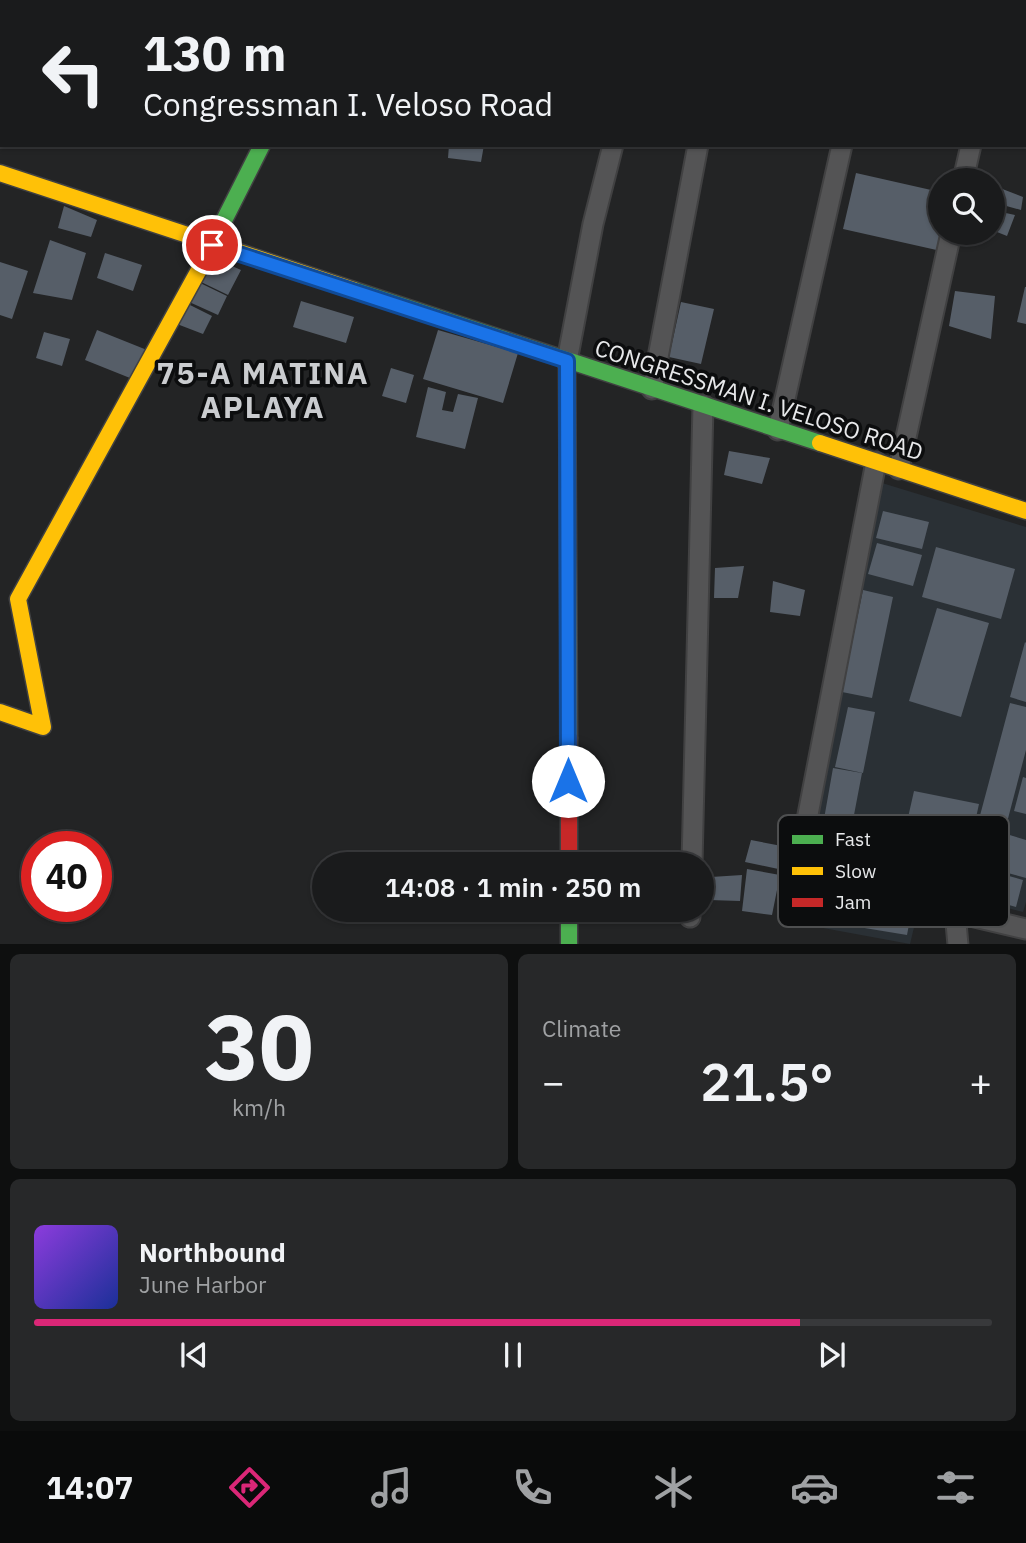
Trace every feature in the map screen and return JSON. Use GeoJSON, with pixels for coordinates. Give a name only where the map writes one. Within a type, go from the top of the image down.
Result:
{"type":"FeatureCollection","features":[{"type":"Feature","properties":{"kind":"street"},"geometry":{"type":"LineString","coordinates":[[0,712],[43,727],[18,599],[212,245],[261,147]]}},
{"type":"Feature","properties":{"kind":"street"},"geometry":{"type":"LineString","coordinates":[[569,852],[567,361],[593,224],[612,147]]}},
{"type":"Feature","properties":{"kind":"street"},"geometry":{"type":"LineString","coordinates":[[652,389],[698,147]]}},
{"type":"Feature","properties":{"kind":"street"},"geometry":{"type":"LineString","coordinates":[[778,430],[842,147]]}},
{"type":"Feature","properties":{"kind":"street"},"geometry":{"type":"LineString","coordinates":[[966,168],[971,147]]}},
{"type":"Feature","properties":{"kind":"street","name":"CONGRESSMAN I. VELOSO ROAD"},"geometry":{"type":"LineString","coordinates":[[0,173],[1026,511]]}},
{"type":"Feature","properties":{"kind":"street"},"geometry":{"type":"LineString","coordinates":[[899,470],[948,245]]}},
{"type":"Feature","properties":{"kind":"street"},"geometry":{"type":"LineString","coordinates":[[692,852],[703,405]]}},
{"type":"Feature","properties":{"kind":"street"},"geometry":{"type":"LineString","coordinates":[[808,815],[876,462]]}},
{"type":"Feature","properties":{"kind":"street"},"geometry":{"type":"LineString","coordinates":[[569,922],[569,944]]}},
{"type":"Feature","properties":{"kind":"street"},"geometry":{"type":"LineString","coordinates":[[1009,925],[1026,929]]}},
{"type":"Feature","properties":{"kind":"shaded area"},"geometry":{"type":"Polygon","coordinates":[[[882,483],[1026,527],[1026,902],[1023,912],[1009,908],[1009,815],[817,815],[882,483]]]}},
{"type":"Feature","properties":{"kind":"shaded area"},"geometry":{"type":"Polygon","coordinates":[[[818,927],[914,927],[910,944],[818,927]]]}},
{"type":"Feature","properties":{"kind":"building"},"geometry":{"type":"Polygon","coordinates":[[[449,147],[484,147],[481,162],[448,158],[449,147]]]}},
{"type":"Feature","properties":{"kind":"building"},"geometry":{"type":"Polygon","coordinates":[[[856,173],[928,189],[928,245],[942,245],[941,251],[843,229],[856,173]]]}},
{"type":"Feature","properties":{"kind":"building"},"geometry":{"type":"Polygon","coordinates":[[[1005,190],[1023,197],[1021,210],[1005,206],[1005,190]]]}},
{"type":"Feature","properties":{"kind":"building"},"geometry":{"type":"Polygon","coordinates":[[[64,206],[97,220],[91,237],[58,228],[64,206]]]}},
{"type":"Feature","properties":{"kind":"building"},"geometry":{"type":"Polygon","coordinates":[[[1005,213],[1015,215],[1007,236],[1005,235],[1005,213]]]}},
{"type":"Feature","properties":{"kind":"building"},"geometry":{"type":"Polygon","coordinates":[[[50,240],[86,253],[72,300],[33,293],[50,240]]]}},
{"type":"Feature","properties":{"kind":"building"},"geometry":{"type":"Polygon","coordinates":[[[105,253],[142,265],[133,291],[97,278],[105,253]]]}},
{"type":"Feature","properties":{"kind":"building"},"geometry":{"type":"Polygon","coordinates":[[[212,257],[241,270],[228,295],[199,281],[212,257]]]}},
{"type":"Feature","properties":{"kind":"building"},"geometry":{"type":"Polygon","coordinates":[[[0,262],[28,271],[12,319],[0,315],[0,262]]]}},
{"type":"Feature","properties":{"kind":"building"},"geometry":{"type":"Polygon","coordinates":[[[196,281],[227,296],[218,315],[187,301],[196,281]]]}},
{"type":"Feature","properties":{"kind":"building"},"geometry":{"type":"Polygon","coordinates":[[[1026,287],[1026,324],[1017,322],[1026,287]]]}},
{"type":"Feature","properties":{"kind":"building"},"geometry":{"type":"Polygon","coordinates":[[[955,291],[995,296],[991,339],[949,326],[955,291]]]}},
{"type":"Feature","properties":{"kind":"building"},"geometry":{"type":"Polygon","coordinates":[[[301,301],[354,317],[346,343],[293,327],[301,301]]]}},
{"type":"Feature","properties":{"kind":"building"},"geometry":{"type":"Polygon","coordinates":[[[681,302],[714,309],[701,364],[669,357],[681,302]]]}},
{"type":"Feature","properties":{"kind":"building"},"geometry":{"type":"Polygon","coordinates":[[[186,303],[212,316],[203,334],[177,324],[186,303]]]}},
{"type":"Feature","properties":{"kind":"building"},"geometry":{"type":"Polygon","coordinates":[[[97,330],[147,350],[135,380],[85,360],[97,330]]]}},
{"type":"Feature","properties":{"kind":"building"},"geometry":{"type":"Polygon","coordinates":[[[438,330],[518,353],[503,403],[423,379],[438,330]]]}},
{"type":"Feature","properties":{"kind":"building"},"geometry":{"type":"Polygon","coordinates":[[[44,332],[70,339],[62,366],[36,358],[44,332]]]}},
{"type":"Feature","properties":{"kind":"building"},"geometry":{"type":"Polygon","coordinates":[[[391,368],[414,375],[406,403],[382,396],[391,368]]]}},
{"type":"Feature","properties":{"kind":"building"},"geometry":{"type":"Polygon","coordinates":[[[428,387],[446,392],[442,410],[453,412],[458,394],[478,398],[465,449],[416,437],[428,387]]]}},
{"type":"Feature","properties":{"kind":"building"},"geometry":{"type":"Polygon","coordinates":[[[729,451],[770,458],[762,484],[724,475],[729,451]]]}},
{"type":"Feature","properties":{"kind":"building"},"geometry":{"type":"Polygon","coordinates":[[[883,511],[929,522],[922,549],[876,538],[883,511]]]}},
{"type":"Feature","properties":{"kind":"building"},"geometry":{"type":"Polygon","coordinates":[[[877,543],[922,555],[913,586],[868,574],[877,543]]]}},
{"type":"Feature","properties":{"kind":"building"},"geometry":{"type":"Polygon","coordinates":[[[936,547],[1015,569],[1001,619],[922,597],[936,547]]]}},
{"type":"Feature","properties":{"kind":"building"},"geometry":{"type":"Polygon","coordinates":[[[744,566],[738,598],[714,598],[715,568],[744,566]]]}},
{"type":"Feature","properties":{"kind":"building"},"geometry":{"type":"Polygon","coordinates":[[[773,581],[805,590],[800,616],[770,612],[773,581]]]}},
{"type":"Feature","properties":{"kind":"building"},"geometry":{"type":"Polygon","coordinates":[[[863,590],[893,597],[872,698],[842,692],[863,590]]]}},
{"type":"Feature","properties":{"kind":"building"},"geometry":{"type":"Polygon","coordinates":[[[937,608],[989,623],[961,717],[909,701],[937,608]]]}},
{"type":"Feature","properties":{"kind":"building"},"geometry":{"type":"Polygon","coordinates":[[[1026,643],[1026,702],[1010,697],[1026,643]]]}},
{"type":"Feature","properties":{"kind":"building"},"geometry":{"type":"Polygon","coordinates":[[[1010,703],[1026,707],[1026,750],[1009,815],[980,815],[1010,703]]]}},
{"type":"Feature","properties":{"kind":"building"},"geometry":{"type":"Polygon","coordinates":[[[848,707],[875,712],[863,773],[835,767],[848,707]]]}},
{"type":"Feature","properties":{"kind":"building"},"geometry":{"type":"Polygon","coordinates":[[[833,768],[862,773],[854,815],[825,815],[833,768]]]}},
{"type":"Feature","properties":{"kind":"building"},"geometry":{"type":"Polygon","coordinates":[[[1023,777],[1026,778],[1026,814],[1014,811],[1023,777]]]}},
{"type":"Feature","properties":{"kind":"building"},"geometry":{"type":"Polygon","coordinates":[[[914,791],[979,804],[977,815],[909,815],[914,791]]]}},
{"type":"Feature","properties":{"kind":"building"},"geometry":{"type":"Polygon","coordinates":[[[1009,835],[1026,840],[1026,878],[1009,873],[1009,835]]]}},
{"type":"Feature","properties":{"kind":"building"},"geometry":{"type":"Polygon","coordinates":[[[751,840],[778,845],[778,869],[745,862],[751,840]]]}},
{"type":"Feature","properties":{"kind":"building"},"geometry":{"type":"Polygon","coordinates":[[[747,869],[778,875],[772,915],[742,911],[747,869]]]}},
{"type":"Feature","properties":{"kind":"building"},"geometry":{"type":"Polygon","coordinates":[[[742,875],[740,901],[714,900],[714,877],[742,875]]]}},
{"type":"Feature","properties":{"kind":"building"},"geometry":{"type":"Polygon","coordinates":[[[1009,876],[1023,880],[1016,907],[1009,905],[1009,876]]]}},
{"type":"Feature","properties":{"kind":"building"},"geometry":{"type":"Polygon","coordinates":[[[858,927],[909,927],[907,935],[858,927]]]}},
{"type":"Feature","properties":{"kind":"traffic: fast"},"geometry":{"type":"LineString","coordinates":[[200,268],[261,147]]}},
{"type":"Feature","properties":{"kind":"traffic: fast"},"geometry":{"type":"LineString","coordinates":[[354,290],[820,443]]}},
{"type":"Feature","properties":{"kind":"traffic: fast"},"geometry":{"type":"LineString","coordinates":[[569,922],[569,944]]}},
{"type":"Feature","properties":{"kind":"traffic: slow"},"geometry":{"type":"LineString","coordinates":[[0,173],[354,290]]}},
{"type":"Feature","properties":{"kind":"traffic: slow"},"geometry":{"type":"LineString","coordinates":[[0,712],[43,727],[18,599],[200,268]]}},
{"type":"Feature","properties":{"kind":"traffic: slow"},"geometry":{"type":"LineString","coordinates":[[567,361],[569,738]]}},
{"type":"Feature","properties":{"kind":"traffic: slow"},"geometry":{"type":"LineString","coordinates":[[820,443],[1026,511]]}},
{"type":"Feature","properties":{"kind":"traffic: jam"},"geometry":{"type":"LineString","coordinates":[[569,738],[569,852]]}},
{"type":"Feature","properties":{"kind":"district","name":"75-A MATINA APLAYA"},"geometry":{"type":"Point","coordinates":[263,391]}},
{"type":"Feature","properties":{"kind":"route"},"geometry":{"type":"LineString","coordinates":[[212,245],[567,361],[568,781]]}}]}
